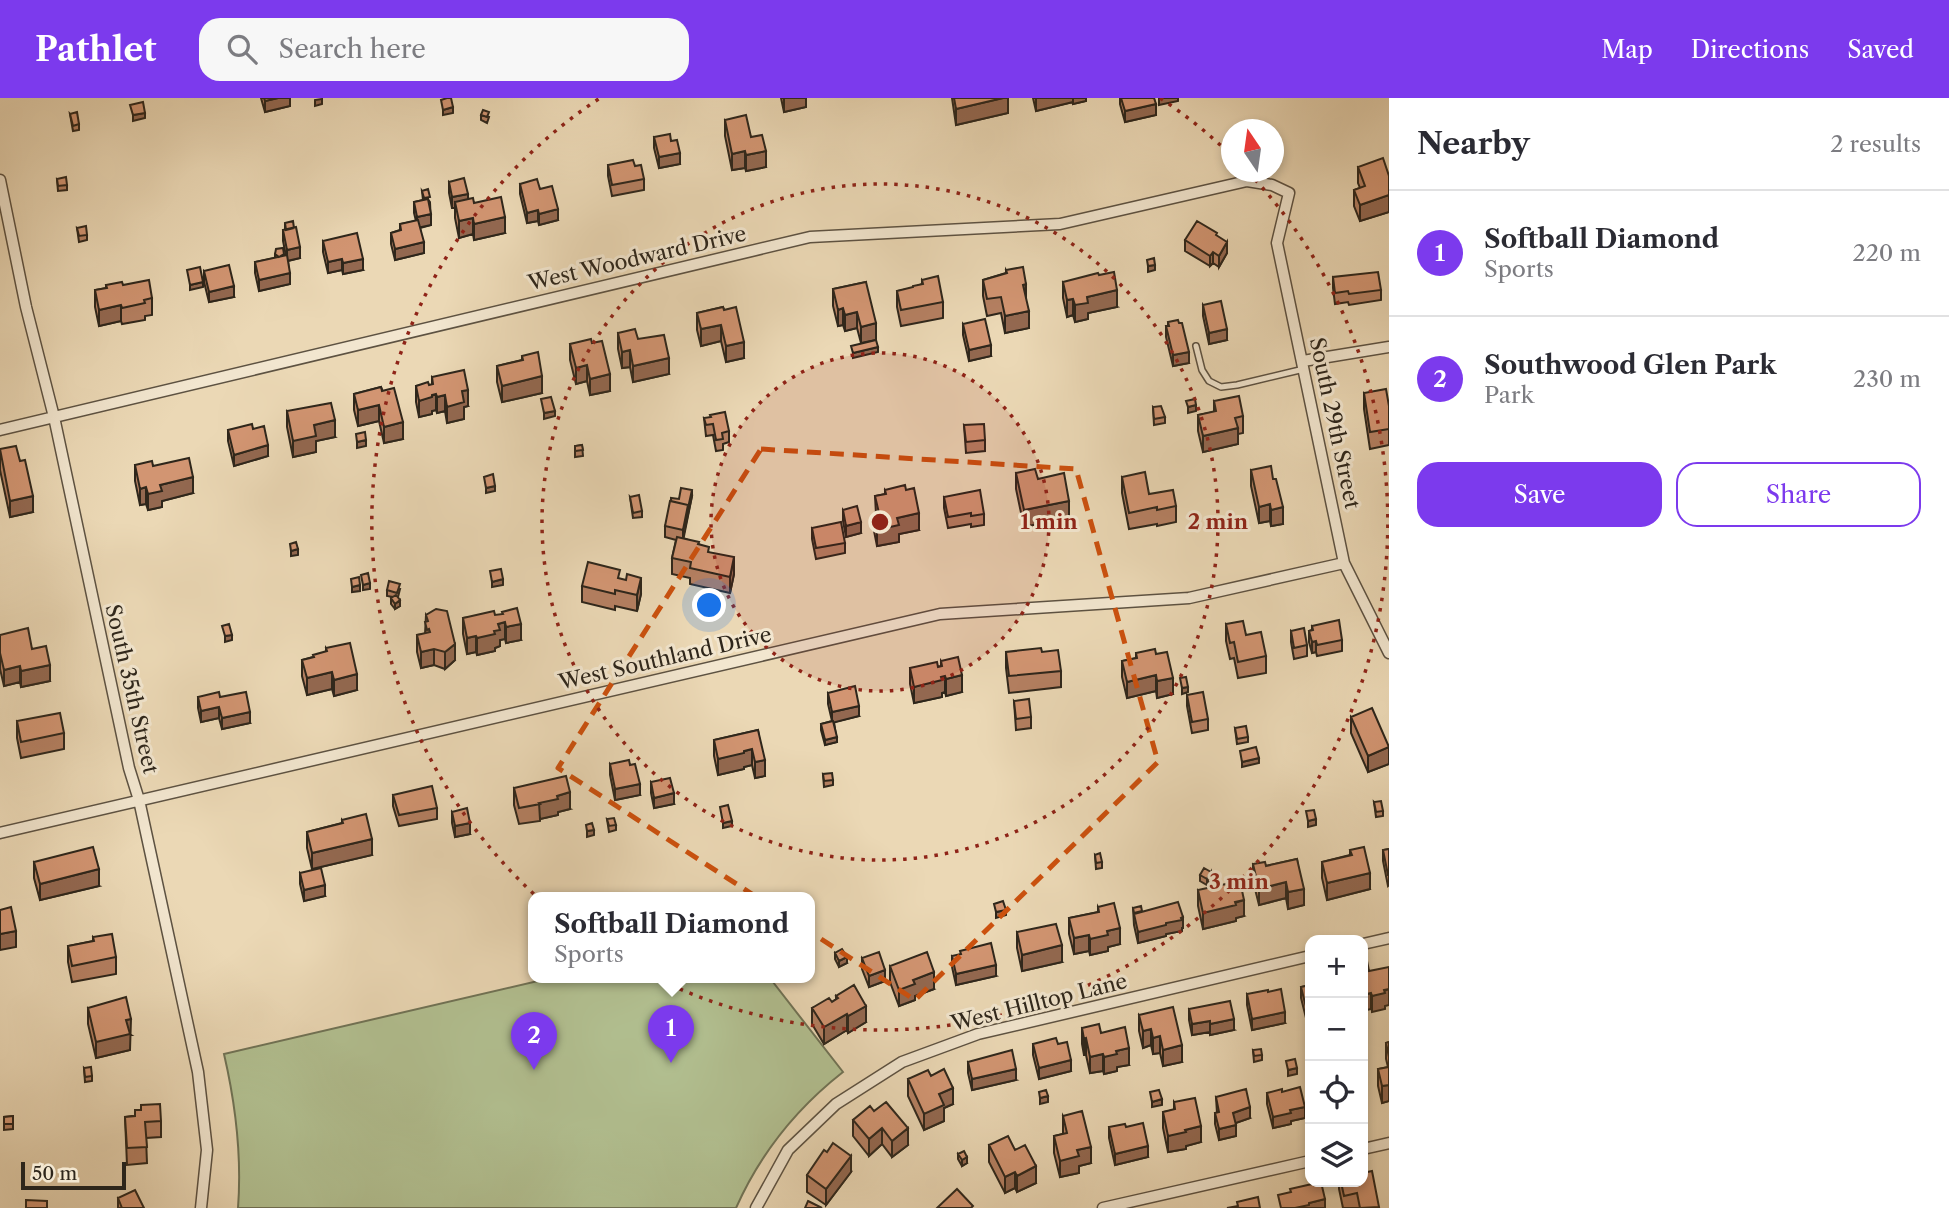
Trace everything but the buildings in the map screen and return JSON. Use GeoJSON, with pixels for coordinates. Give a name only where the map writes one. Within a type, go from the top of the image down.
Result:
{"type":"FeatureCollection","features":[{"type":"Feature","properties":{"kind":"street","name":"South 35th Street"},"geometry":{"type":"LineString","coordinates":[[0,180],[26,307],[54,417],[129,768],[139,800],[198,1072],[207,1150],[201,1208]]}},
{"type":"Feature","properties":{"kind":"street","name":"West Woodward Drive"},"geometry":{"type":"LineString","coordinates":[[0,430],[810,237],[1060,224],[1247,181],[1272,185],[1289,193]]}},
{"type":"Feature","properties":{"kind":"street","name":"South 29th Street"},"geometry":{"type":"LineString","coordinates":[[1289,193],[1278,243],[1345,563],[1389,653]]}},
{"type":"Feature","properties":{"kind":"street"},"geometry":{"type":"LineString","coordinates":[[1303,365],[1389,347]]}},
{"type":"Feature","properties":{"kind":"street","name":"West Southland Drive"},"geometry":{"type":"LineString","coordinates":[[0,833],[940,614],[1189,598],[1345,563]]}},
{"type":"Feature","properties":{"kind":"street"},"geometry":{"type":"LineString","coordinates":[[1368,943],[1389,938]]}},
{"type":"Feature","properties":{"kind":"street","name":"West Hilltop Lane"},"geometry":{"type":"LineString","coordinates":[[756,1208],[788,1150],[836,1104],[902,1062],[978,1034],[1305,957]]}},
{"type":"Feature","properties":{"kind":"street"},"geometry":{"type":"LineString","coordinates":[[1368,1148],[1389,1143]]}},
{"type":"Feature","properties":{"kind":"street"},"geometry":{"type":"LineString","coordinates":[[1103,1208],[1305,1162]]}},
{"type":"Feature","properties":{"kind":"lane"},"geometry":{"type":"LineString","coordinates":[[1196,346],[1202,370],[1209,381],[1221,387],[1237,385],[1303,365]]}},
{"type":"Feature","properties":{"kind":"highlighted area"},"geometry":{"type":"Polygon","coordinates":[[[761,449],[1076,469],[1158,762],[915,1000],[558,768],[761,449]]]}},
{"type":"Feature","properties":{"kind":"green space"},"geometry":{"type":"Polygon","coordinates":[[[529,983],[774,983],[843,1072],[810,1101],[781,1133],[756,1169],[736,1208],[238,1208],[237,1131],[224,1054],[529,983]]]}},
{"type":"Feature","properties":{"kind":"place","name":"Softball Diamond"},"geometry":{"type":"Point","coordinates":[671,1063]}},
{"type":"Feature","properties":{"kind":"place","name":"Southwood Glen Park"},"geometry":{"type":"Point","coordinates":[534,1070]}}]}
